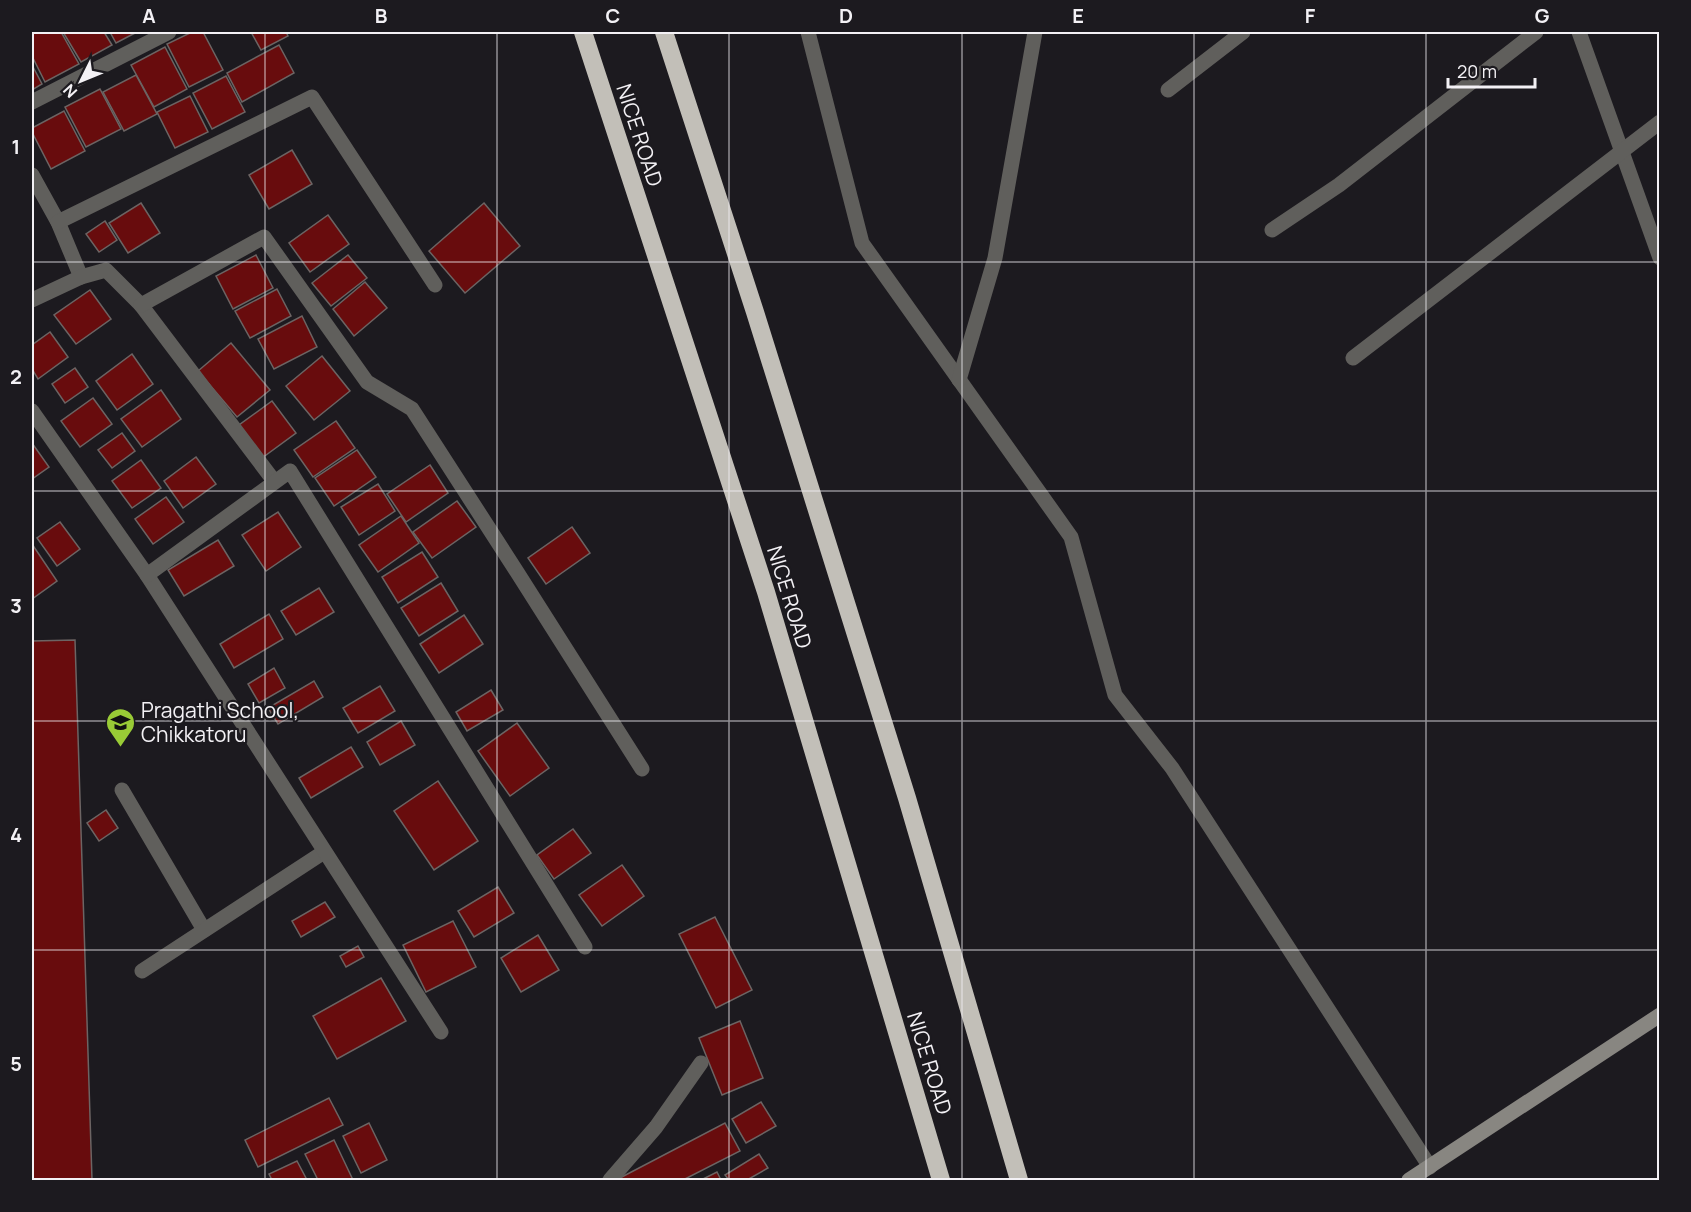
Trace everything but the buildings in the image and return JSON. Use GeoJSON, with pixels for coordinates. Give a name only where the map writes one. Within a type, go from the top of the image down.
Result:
{"type":"FeatureCollection","features":[{"type":"Feature","properties":{"kind":"highway","name":"NICE ROAD"},"geometry":{"type":"LineString","coordinates":[[583,32],[766,592],[940,1180]]}},
{"type":"Feature","properties":{"kind":"highway"},"geometry":{"type":"LineString","coordinates":[[664,32],[755,312],[907,798],[1019,1180]]}},
{"type":"Feature","properties":{"kind":"street"},"geometry":{"type":"LineString","coordinates":[[32,102],[169,32]]}},
{"type":"Feature","properties":{"kind":"street"},"geometry":{"type":"LineString","coordinates":[[808,32],[862,243],[1071,537],[1115,695],[1172,768],[1430,1167]]}},
{"type":"Feature","properties":{"kind":"street"},"geometry":{"type":"LineString","coordinates":[[959,380],[995,258],[1035,32]]}},
{"type":"Feature","properties":{"kind":"street"},"geometry":{"type":"LineString","coordinates":[[1168,90],[1243,32]]}},
{"type":"Feature","properties":{"kind":"street"},"geometry":{"type":"LineString","coordinates":[[1272,230],[1339,185],[1536,32]]}},
{"type":"Feature","properties":{"kind":"street"},"geometry":{"type":"LineString","coordinates":[[1579,32],[1659,258]]}},
{"type":"Feature","properties":{"kind":"street"},"geometry":{"type":"LineString","coordinates":[[58,222],[312,97],[435,285]]}},
{"type":"Feature","properties":{"kind":"street"},"geometry":{"type":"LineString","coordinates":[[1353,358],[1659,122]]}},
{"type":"Feature","properties":{"kind":"street"},"geometry":{"type":"LineString","coordinates":[[32,175],[58,222],[81,277]]}},
{"type":"Feature","properties":{"kind":"street"},"geometry":{"type":"LineString","coordinates":[[141,305],[264,237],[367,382],[411,409],[642,769]]}},
{"type":"Feature","properties":{"kind":"street"},"geometry":{"type":"LineString","coordinates":[[32,300],[81,277],[106,270],[141,305],[274,481]]}},
{"type":"Feature","properties":{"kind":"street"},"geometry":{"type":"LineString","coordinates":[[32,411],[147,575],[441,1032]]}},
{"type":"Feature","properties":{"kind":"street"},"geometry":{"type":"LineString","coordinates":[[147,575],[290,471],[585,947]]}},
{"type":"Feature","properties":{"kind":"street"},"geometry":{"type":"LineString","coordinates":[[123,790],[204,930]]}},
{"type":"Feature","properties":{"kind":"street"},"geometry":{"type":"LineString","coordinates":[[142,971],[324,852]]}},
{"type":"Feature","properties":{"kind":"street"},"geometry":{"type":"LineString","coordinates":[[1409,1180],[1659,1015]]}},
{"type":"Feature","properties":{"kind":"street"},"geometry":{"type":"LineString","coordinates":[[610,1180],[656,1127],[701,1063]]}},
{"type":"Feature","properties":{"kind":"place","name":"Pragathi School, Chikkatoru"},"geometry":{"type":"Point","coordinates":[120,748]}}]}
